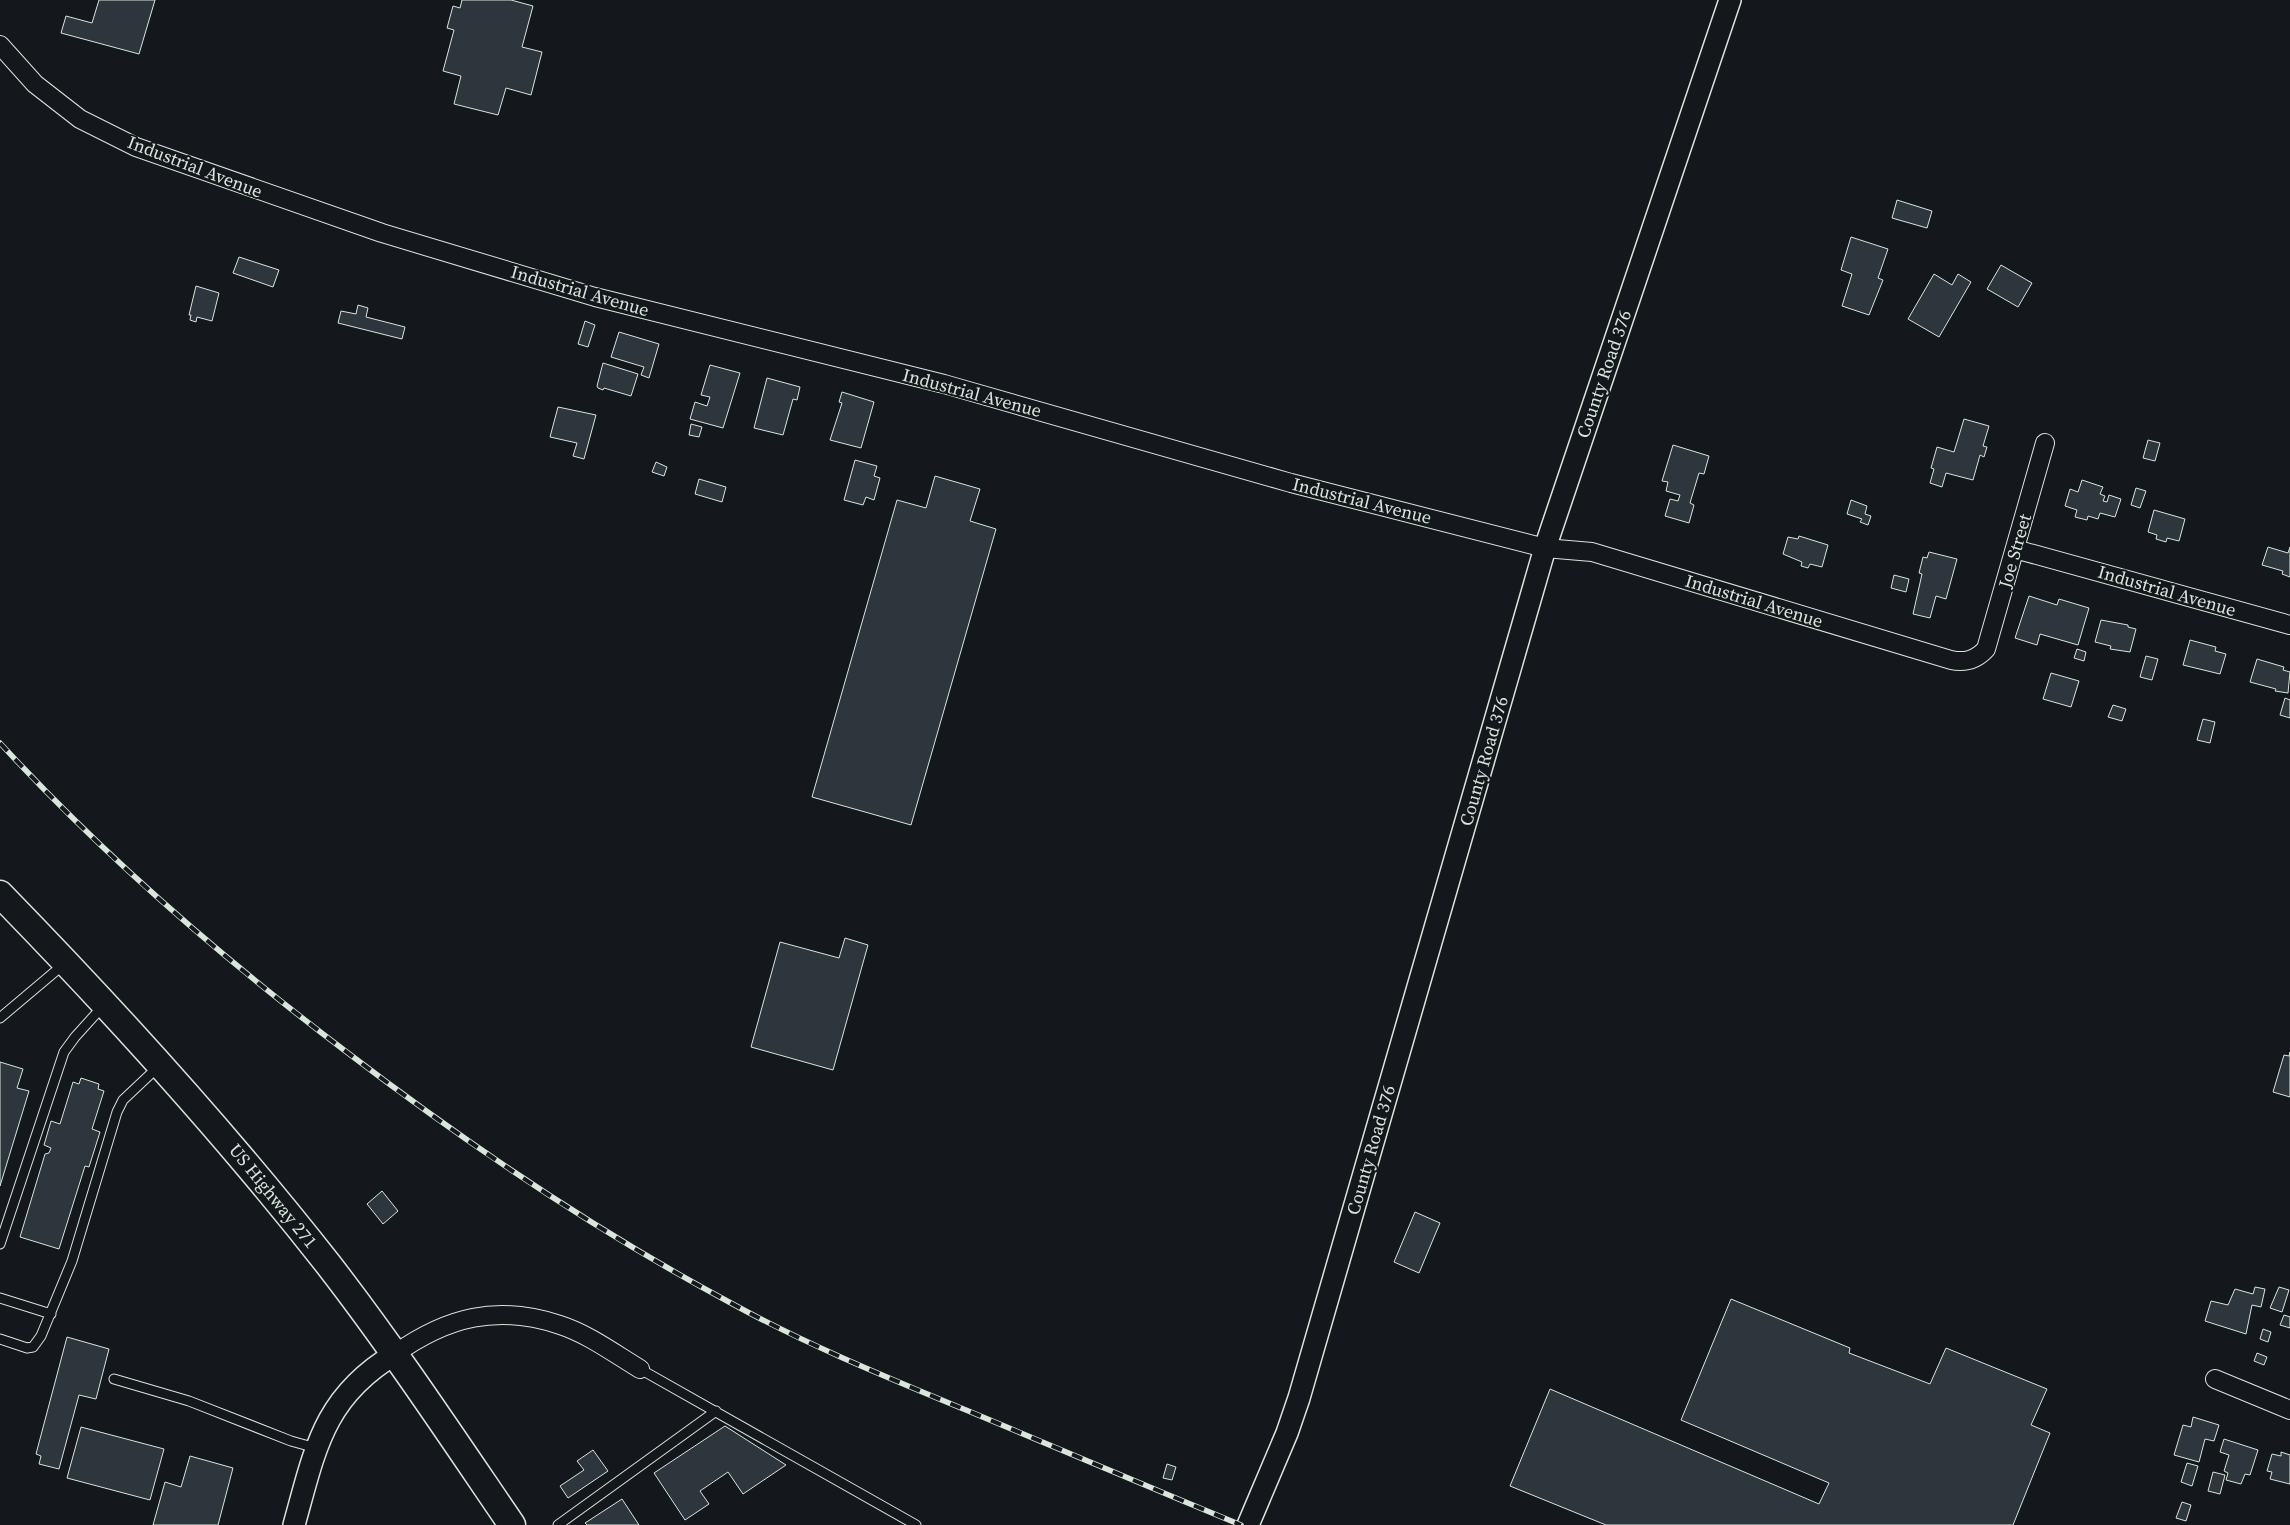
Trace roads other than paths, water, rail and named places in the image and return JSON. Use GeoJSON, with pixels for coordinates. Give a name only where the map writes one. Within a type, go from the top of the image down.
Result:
{"type":"FeatureCollection","features":[{"type":"Feature","properties":{"kind":"main road","name":"US Highway 271"},"geometry":{"type":"LineString","coordinates":[[0,894],[161,1065],[280,1203],[395,1354],[512,1525]]}},
{"type":"Feature","properties":{"kind":"street","name":"County Road 376"},"geometry":{"type":"LineString","coordinates":[[1248,1525],[1287,1433],[1311,1360],[1545,548],[1730,0]]}},
{"type":"Feature","properties":{"kind":"street","name":"Industrial Avenue"},"geometry":{"type":"LineString","coordinates":[[0,44],[35,84],[72,113],[136,147],[382,233],[595,296],[944,384],[1290,483],[1545,548],[1592,552],[1951,660],[1968,660],[1979,656]]}},
{"type":"Feature","properties":{"kind":"street","name":"Joe Street"},"geometry":{"type":"LineString","coordinates":[[1979,656],[1986,649],[1992,634],[2045,444]]}},
{"type":"Feature","properties":{"kind":"street","name":"Industrial Avenue"},"geometry":{"type":"LineString","coordinates":[[2015,549],[2290,625]]}},
{"type":"Feature","properties":{"kind":"street"},"geometry":{"type":"LineString","coordinates":[[294,1525],[316,1448],[332,1412],[340,1400],[363,1376],[418,1338],[451,1322],[478,1316],[534,1318],[561,1325],[581,1334],[640,1369]]}},
{"type":"Feature","properties":{"kind":"street"},"geometry":{"type":"LineString","coordinates":[[2215,1379],[2290,1410]]}},
{"type":"Feature","properties":{"kind":"lane"},"geometry":{"type":"LineString","coordinates":[[0,1018],[66,962]]}},
{"type":"Feature","properties":{"kind":"lane"},"geometry":{"type":"LineString","coordinates":[[1,1238],[64,1052],[105,1004]]}},
{"type":"Feature","properties":{"kind":"lane"},"geometry":{"type":"LineString","coordinates":[[0,1339],[27,1348],[33,1347],[41,1336],[72,1261],[117,1112],[123,1100],[161,1065]]}},
{"type":"Feature","properties":{"kind":"lane"},"geometry":{"type":"LineString","coordinates":[[0,1298],[51,1314]]}},
{"type":"Feature","properties":{"kind":"lane"},"geometry":{"type":"LineString","coordinates":[[640,1369],[916,1525]]}},
{"type":"Feature","properties":{"kind":"lane"},"geometry":{"type":"LineString","coordinates":[[114,1379],[189,1401],[291,1441],[316,1448]]}},
{"type":"Feature","properties":{"kind":"lane"},"geometry":{"type":"LineString","coordinates":[[558,1525],[716,1412]]}},
{"type":"Feature","properties":{"kind":"railway"},"geometry":{"type":"LineString","coordinates":[[0,743],[80,826],[165,904],[253,979],[390,1085],[531,1184],[580,1215],[678,1274],[816,1346],[1241,1525]]}}]}
